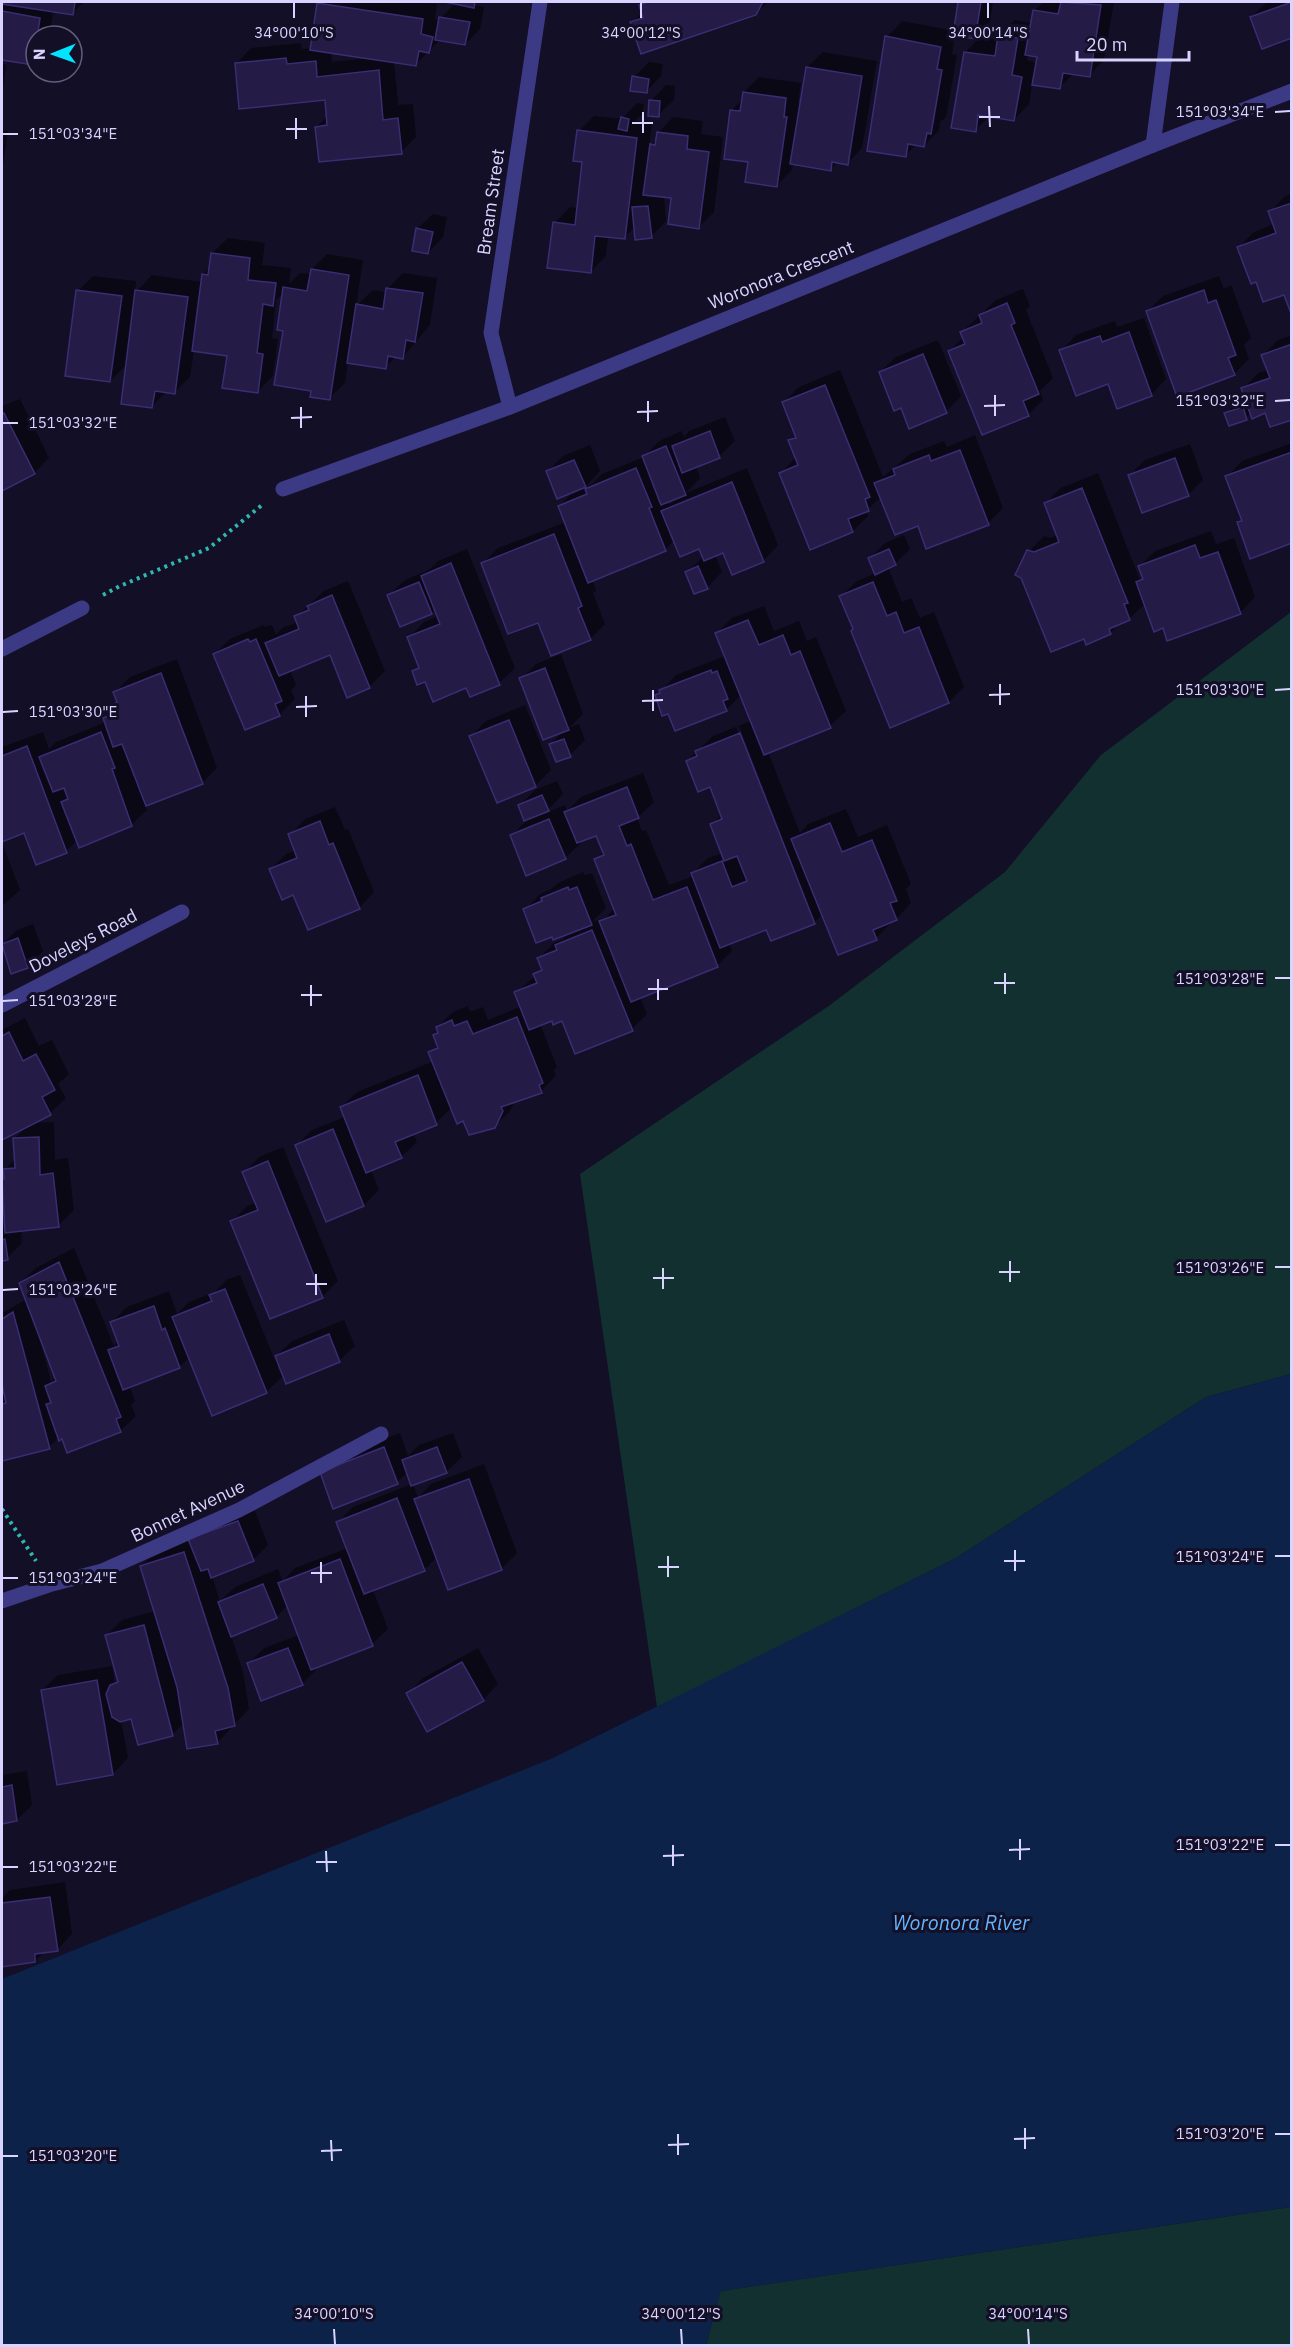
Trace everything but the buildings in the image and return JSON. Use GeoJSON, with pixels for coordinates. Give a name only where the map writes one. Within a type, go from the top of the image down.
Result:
{"type":"FeatureCollection","features":[{"type":"Feature","properties":{"kind":"street","name":"Bream Street"},"geometry":{"type":"LineString","coordinates":[[510,407],[492,333],[540,2]]}},
{"type":"Feature","properties":{"kind":"street"},"geometry":{"type":"LineString","coordinates":[[1153,145],[1172,2]]}},
{"type":"Feature","properties":{"kind":"street","name":"Woronora Crescent"},"geometry":{"type":"LineString","coordinates":[[283,489],[510,407],[1153,145],[1292,91]]}},
{"type":"Feature","properties":{"kind":"street"},"geometry":{"type":"LineString","coordinates":[[2,649],[82,608]]}},
{"type":"Feature","properties":{"kind":"street","name":"Doveleys Road"},"geometry":{"type":"LineString","coordinates":[[2,1005],[182,912]]}},
{"type":"Feature","properties":{"kind":"street","name":"Bonnet Avenue"},"geometry":{"type":"LineString","coordinates":[[2,1601],[52,1584],[102,1571],[238,1510],[381,1434]]}},
{"type":"Feature","properties":{"kind":"path"},"geometry":{"type":"LineString","coordinates":[[120,586],[209,548],[283,489]]}},
{"type":"Feature","properties":{"kind":"path"},"geometry":{"type":"LineString","coordinates":[[2,1509],[52,1584]]}},
{"type":"Feature","properties":{"kind":"green space"},"geometry":{"type":"Polygon","coordinates":[[[1291,612],[1291,1374],[1206,1397],[956,1558],[657,1707],[580,1174],[830,1005],[1005,872],[1101,755],[1291,612]]]}},
{"type":"Feature","properties":{"kind":"green space"},"geometry":{"type":"Polygon","coordinates":[[[1291,2207],[1291,2345],[706,2346],[720,2291],[1291,2207]]]}},
{"type":"Feature","properties":{"kind":"water","name":"Woronora River"},"geometry":{"type":"Polygon","coordinates":[[[1291,1374],[1291,2207],[721,2291],[706,2345],[2,2345],[2,1979],[553,1758],[956,1558],[1206,1397],[1291,1374]]]}}]}
